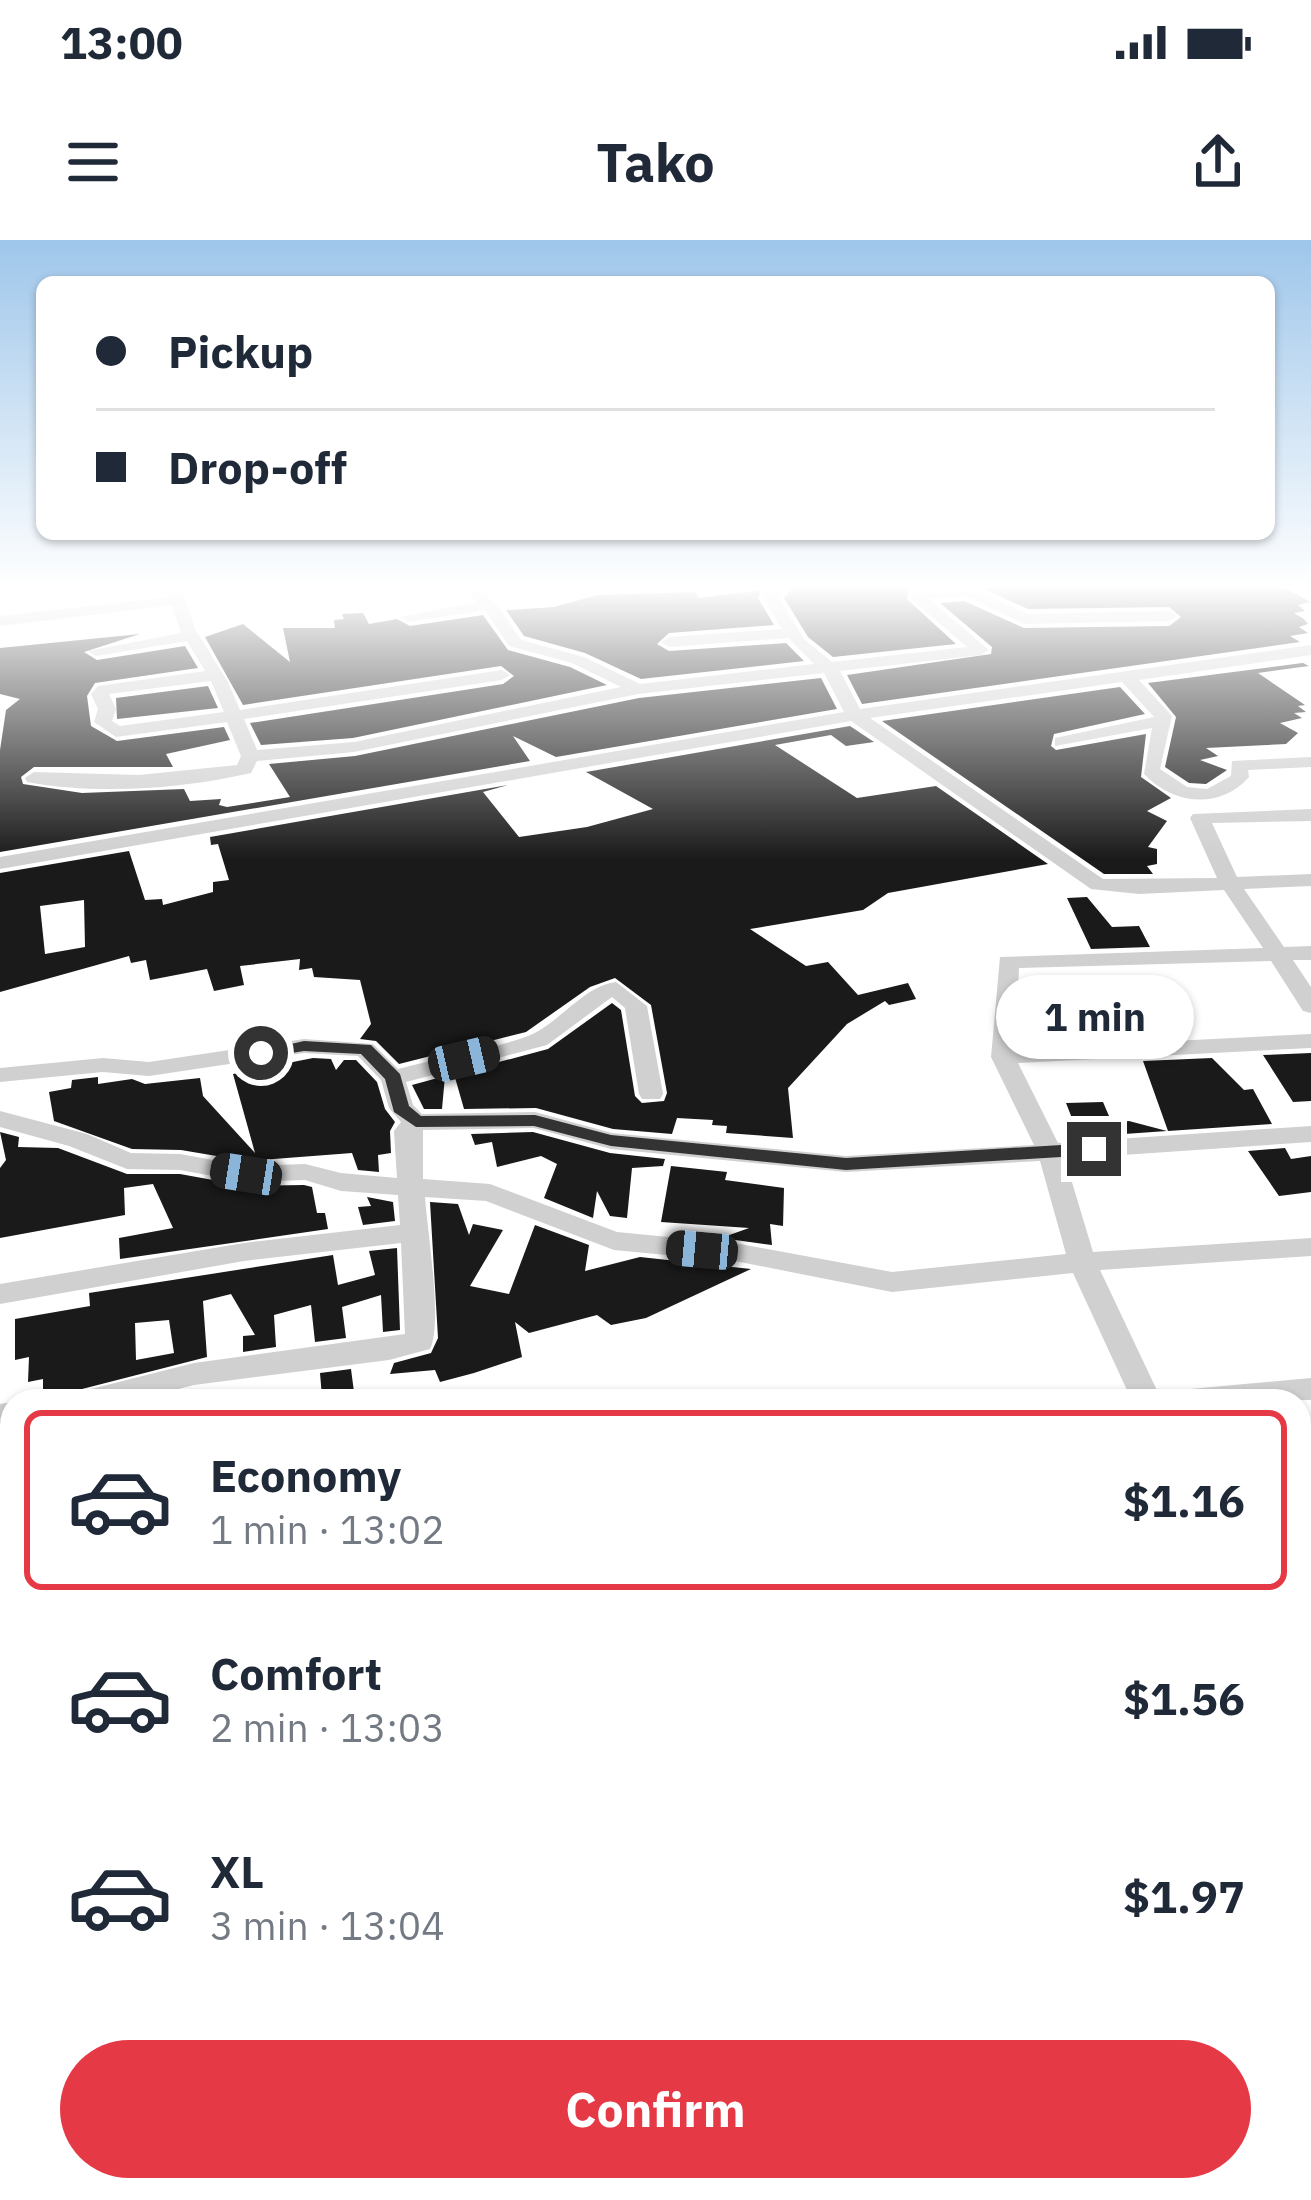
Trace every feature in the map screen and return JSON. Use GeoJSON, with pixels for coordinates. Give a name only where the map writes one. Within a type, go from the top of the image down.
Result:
{"type":"FeatureCollection","features":[{"type":"Feature","properties":{"kind":"street"},"geometry":{"type":"LineString","coordinates":[[204,676],[104,690],[99,694],[107,709],[103,722],[116,732],[486,676]]}},
{"type":"Feature","properties":{"kind":"street"},"geometry":{"type":"LineString","coordinates":[[34,778],[201,778],[244,769],[250,756],[216,676]]}},
{"type":"Feature","properties":{"kind":"street"},"geometry":{"type":"LineString","coordinates":[[612,676],[638,689]]}},
{"type":"Feature","properties":{"kind":"street"},"geometry":{"type":"LineString","coordinates":[[250,756],[354,747],[638,689],[765,676]]}},
{"type":"Feature","properties":{"kind":"street"},"geometry":{"type":"LineString","coordinates":[[834,676],[854,716],[1099,885],[1139,889],[1311,880]]}},
{"type":"Feature","properties":{"kind":"street"},"geometry":{"type":"LineString","coordinates":[[0,862],[854,716],[1131,676]]}},
{"type":"Feature","properties":{"kind":"street"},"geometry":{"type":"LineString","coordinates":[[1127,677],[1163,716],[1151,770],[1172,792],[1190,795],[1228,788],[1240,777],[1238,765],[1311,762]]}},
{"type":"Feature","properties":{"kind":"street"},"geometry":{"type":"LineString","coordinates":[[1061,742],[1158,722]]}},
{"type":"Feature","properties":{"kind":"street"},"geometry":{"type":"LineString","coordinates":[[1311,814],[1200,818],[1227,883],[1281,954],[1311,1006]]}},
{"type":"Feature","properties":{"kind":"street"},"geometry":{"type":"LineString","coordinates":[[1141,1389],[1082,1262],[1050,1152],[1003,1057],[1008,962],[1311,953]]}},
{"type":"Feature","properties":{"kind":"street"},"geometry":{"type":"LineString","coordinates":[[393,1078],[539,1040],[587,1010],[607,989],[616,989],[636,1006],[651,1094]]}},
{"type":"Feature","properties":{"kind":"street"},"geometry":{"type":"LineString","coordinates":[[1003,1057],[1311,1041]]}},
{"type":"Feature","properties":{"kind":"street"},"geometry":{"type":"LineString","coordinates":[[0,1075],[103,1065],[149,1069],[304,1046],[365,1049],[393,1078],[401,1108],[416,1121],[535,1120],[611,1141],[846,1164],[1311,1134]]}},
{"type":"Feature","properties":{"kind":"street"},"geometry":{"type":"LineString","coordinates":[[0,1119],[78,1140],[127,1161],[180,1162],[246,1174],[305,1172],[341,1182],[490,1193],[614,1241],[740,1253],[892,1282],[1082,1262],[1311,1247]]}},
{"type":"Feature","properties":{"kind":"street"},"geometry":{"type":"LineString","coordinates":[[135,1389],[194,1374],[420,1341],[407,1131],[416,1121]]}},
{"type":"Feature","properties":{"kind":"street"},"geometry":{"type":"LineString","coordinates":[[0,1294],[264,1249],[416,1232]]}},
{"type":"Feature","properties":{"kind":"building"},"geometry":{"type":"Polygon","coordinates":[[[0,676],[140,676],[95,683],[87,696],[91,726],[117,741],[224,727],[230,740],[166,754],[173,767],[34,767],[21,777],[23,784],[82,793],[184,789],[190,801],[221,799],[219,805],[227,807],[290,797],[269,764],[355,756],[639,698],[821,678],[837,709],[556,757],[513,736],[530,761],[0,852],[0,750],[6,710],[20,699],[0,694],[0,676]]]}},
{"type":"Feature","properties":{"kind":"building"},"geometry":{"type":"Polygon","coordinates":[[[227,676],[432,676],[243,705],[227,676]]]}},
{"type":"Feature","properties":{"kind":"building"},"geometry":{"type":"Polygon","coordinates":[[[513,676],[589,676],[607,685],[353,738],[261,745],[250,723],[503,684],[513,676]]]}},
{"type":"Feature","properties":{"kind":"building"},"geometry":{"type":"Polygon","coordinates":[[[848,676],[1057,676],[862,704],[848,676]]]}},
{"type":"Feature","properties":{"kind":"building"},"geometry":{"type":"Polygon","coordinates":[[[1198,676],[1263,676],[1305,705],[1298,706],[1306,712],[1294,713],[1302,718],[1280,723],[1298,733],[1286,744],[1206,748],[1218,756],[1200,760],[1227,770],[1206,784],[1189,783],[1165,767],[1176,717],[1148,683],[1198,676]]]}},
{"type":"Feature","properties":{"kind":"building"},"geometry":{"type":"Polygon","coordinates":[[[208,686],[218,708],[117,719],[116,698],[208,686]]]}},
{"type":"Feature","properties":{"kind":"building"},"geometry":{"type":"Polygon","coordinates":[[[1120,687],[1145,714],[1054,734],[1051,746],[1056,750],[1146,734],[1141,777],[1171,798],[1147,811],[1167,821],[1148,847],[1157,849],[1157,864],[1147,866],[1153,874],[1104,874],[882,721],[1120,687]]]}},
{"type":"Feature","properties":{"kind":"building"},"geometry":{"type":"Polygon","coordinates":[[[850,726],[874,742],[846,746],[831,735],[775,745],[857,798],[936,786],[1048,864],[888,893],[863,910],[750,929],[806,966],[828,962],[858,995],[908,983],[916,999],[889,1005],[885,1001],[847,1024],[788,1088],[793,1138],[726,1133],[727,1126],[712,1125],[713,1120],[677,1118],[672,1134],[613,1129],[536,1108],[464,1109],[454,1074],[548,1049],[612,1003],[621,1010],[635,1096],[642,1103],[664,1101],[667,1093],[651,1005],[615,978],[590,987],[526,1032],[399,1064],[376,1041],[360,1039],[371,1024],[360,980],[314,977],[312,968],[299,970],[300,959],[240,966],[244,985],[214,991],[207,969],[150,980],[146,960],[131,963],[129,956],[0,992],[0,873],[129,851],[145,900],[162,899],[163,905],[213,892],[213,882],[229,880],[218,844],[211,845],[210,837],[508,785],[483,792],[519,837],[587,827],[653,809],[586,772],[850,726]],[[84,900],[40,906],[45,954],[85,947],[84,900]]]}},
{"type":"Feature","properties":{"kind":"building"},"geometry":{"type":"Polygon","coordinates":[[[1087,897],[1112,927],[1139,926],[1150,947],[1091,949],[1067,898],[1087,897]]]}},
{"type":"Feature","properties":{"kind":"building"},"geometry":{"type":"Polygon","coordinates":[[[1311,1053],[1311,1101],[1293,1102],[1263,1055],[1311,1053]]]}},
{"type":"Feature","properties":{"kind":"building"},"geometry":{"type":"Polygon","coordinates":[[[313,1058],[331,1059],[336,1070],[344,1060],[356,1060],[377,1082],[385,1109],[395,1122],[390,1131],[391,1153],[378,1155],[379,1172],[358,1170],[352,1153],[246,1161],[181,1150],[132,1149],[54,1121],[49,1092],[71,1088],[72,1080],[98,1077],[98,1084],[132,1079],[145,1084],[200,1078],[203,1096],[255,1153],[233,1074],[313,1058]]]}},
{"type":"Feature","properties":{"kind":"building"},"geometry":{"type":"Polygon","coordinates":[[[1212,1058],[1244,1090],[1253,1089],[1272,1124],[1168,1131],[1143,1061],[1212,1058]]]}},
{"type":"Feature","properties":{"kind":"building"},"geometry":{"type":"Polygon","coordinates":[[[445,1076],[442,1109],[424,1109],[412,1085],[445,1076]]]}},
{"type":"Feature","properties":{"kind":"building"},"geometry":{"type":"Polygon","coordinates":[[[1103,1102],[1112,1123],[1129,1121],[1167,1131],[1110,1135],[1077,1131],[1066,1103],[1103,1102]]]}},
{"type":"Feature","properties":{"kind":"building"},"geometry":{"type":"Polygon","coordinates":[[[0,1132],[19,1137],[18,1147],[58,1148],[127,1174],[180,1174],[246,1186],[312,1187],[317,1213],[325,1213],[328,1229],[120,1259],[119,1238],[173,1228],[153,1184],[124,1188],[125,1215],[0,1238],[0,1168],[6,1160],[0,1132]]]}},
{"type":"Feature","properties":{"kind":"building"},"geometry":{"type":"Polygon","coordinates":[[[533,1132],[610,1153],[665,1159],[663,1166],[632,1168],[627,1218],[610,1216],[597,1191],[593,1218],[544,1198],[557,1164],[541,1156],[497,1167],[492,1142],[475,1145],[471,1134],[533,1132]]]}},
{"type":"Feature","properties":{"kind":"building"},"geometry":{"type":"Polygon","coordinates":[[[1285,1148],[1291,1159],[1311,1156],[1311,1192],[1279,1196],[1248,1151],[1285,1148]]]}},
{"type":"Feature","properties":{"kind":"building"},"geometry":{"type":"Polygon","coordinates":[[[671,1166],[727,1172],[725,1180],[784,1188],[783,1226],[770,1224],[772,1245],[721,1238],[749,1228],[661,1222],[671,1166]]]}},
{"type":"Feature","properties":{"kind":"building"},"geometry":{"type":"Polygon","coordinates":[[[367,1197],[393,1202],[395,1221],[363,1225],[358,1207],[371,1206],[367,1197]]]}},
{"type":"Feature","properties":{"kind":"building"},"geometry":{"type":"Polygon","coordinates":[[[430,1202],[458,1204],[469,1235],[473,1224],[503,1230],[470,1286],[509,1294],[535,1225],[589,1245],[585,1271],[640,1257],[751,1269],[646,1318],[611,1325],[597,1315],[529,1333],[515,1322],[522,1357],[474,1373],[440,1382],[435,1370],[390,1374],[394,1363],[431,1353],[438,1338],[430,1202]]]}},
{"type":"Feature","properties":{"kind":"building"},"geometry":{"type":"Polygon","coordinates":[[[397,1248],[400,1330],[383,1332],[381,1295],[342,1307],[346,1338],[315,1342],[311,1305],[274,1315],[276,1347],[243,1352],[243,1336],[255,1335],[231,1294],[203,1301],[207,1357],[82,1389],[43,1389],[43,1379],[28,1382],[29,1357],[15,1360],[15,1319],[90,1306],[89,1293],[333,1255],[338,1285],[375,1275],[369,1251],[397,1248]],[[169,1320],[135,1323],[136,1360],[174,1353],[169,1320]]]}},
{"type":"Feature","properties":{"kind":"building"},"geometry":{"type":"Polygon","coordinates":[[[351,1369],[354,1389],[321,1389],[320,1373],[351,1369]]]}},
{"type":"Feature","properties":{"kind":"route"},"geometry":{"type":"LineString","coordinates":[[261,1053],[304,1046],[365,1049],[393,1078],[401,1108],[416,1121],[535,1120],[611,1141],[846,1164],[1094,1149]]}}]}
